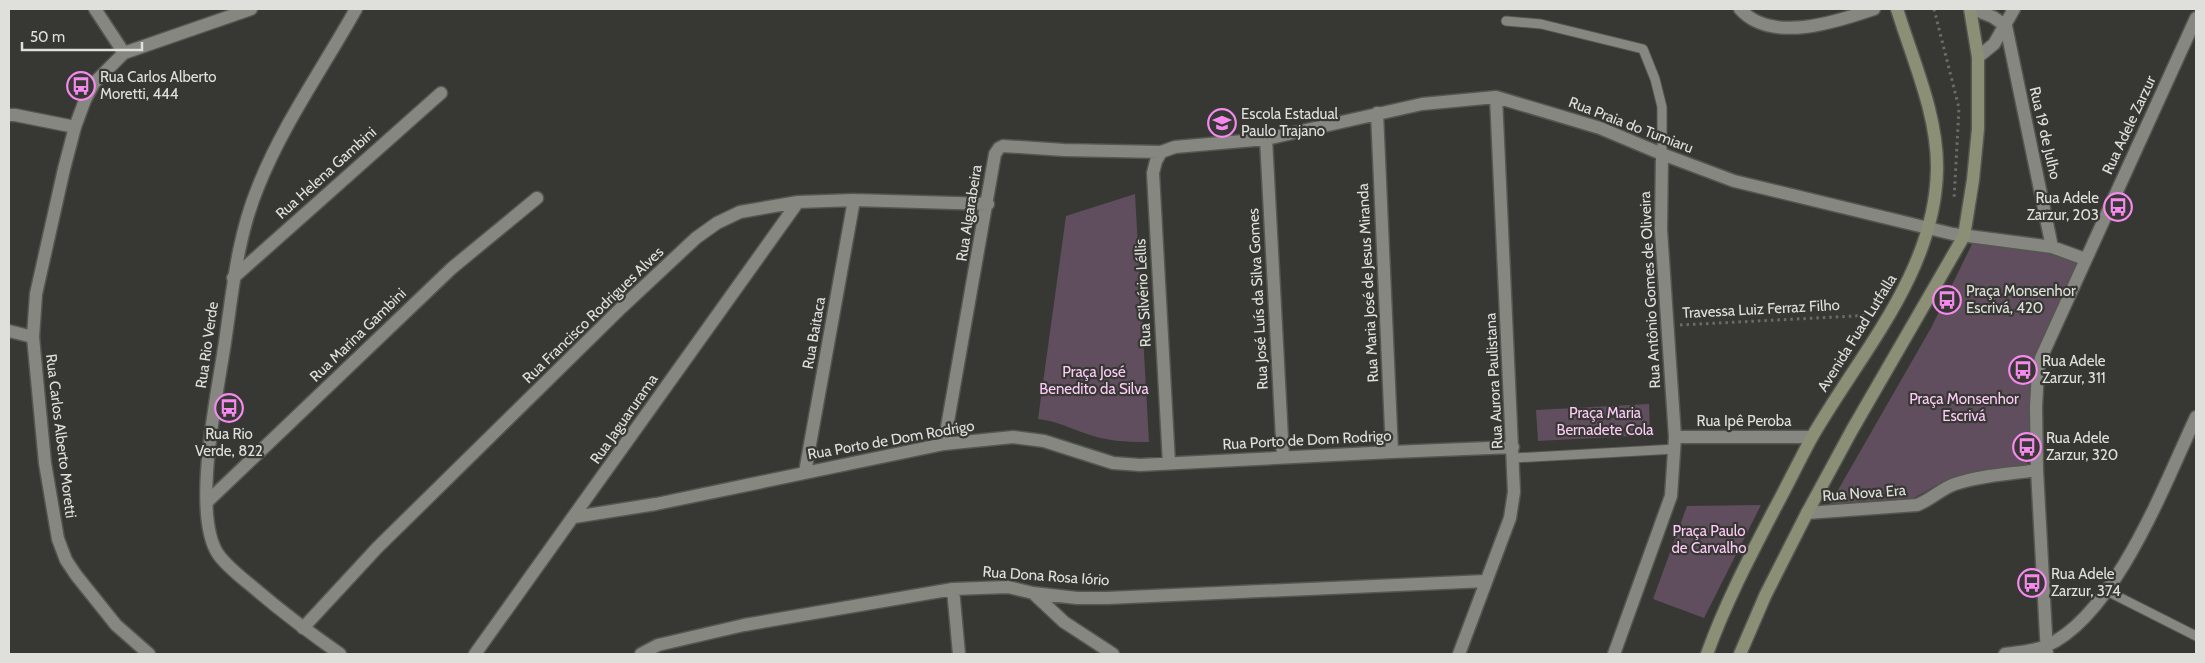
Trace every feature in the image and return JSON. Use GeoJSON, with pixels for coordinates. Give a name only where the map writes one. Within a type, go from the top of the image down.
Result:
{"type":"FeatureCollection","features":[{"type":"Feature","properties":{"kind":"main road","name":"Avenida Fuad Lutfalla"},"geometry":{"type":"LineString","coordinates":[[1707,654],[1736,584],[1812,437],[1911,276],[1929,228],[1936,194],[1935,136],[1897,9]]}},
{"type":"Feature","properties":{"kind":"main road"},"geometry":{"type":"LineString","coordinates":[[1740,654],[1765,596],[1807,513],[1852,430],[1964,236],[1973,180],[1978,130],[1978,57],[1971,9]]}},
{"type":"Feature","properties":{"kind":"street"},"geometry":{"type":"LineString","coordinates":[[95,9],[124,53],[251,9]]}},
{"type":"Feature","properties":{"kind":"street","name":"Rua Rio Verde"},"geometry":{"type":"LineString","coordinates":[[340,654],[302,628],[233,571],[218,554],[209,535],[207,502],[208,454],[241,234],[258,187],[284,132],[356,9]]}},
{"type":"Feature","properties":{"kind":"street"},"geometry":{"type":"LineString","coordinates":[[1740,9],[1754,22],[1774,28],[1802,27],[1874,9]]}},
{"type":"Feature","properties":{"kind":"street"},"geometry":{"type":"LineString","coordinates":[[1971,9],[1993,17],[2006,26]]}},
{"type":"Feature","properties":{"kind":"street"},"geometry":{"type":"LineString","coordinates":[[1978,57],[1994,44],[2014,9]]}},
{"type":"Feature","properties":{"kind":"street","name":"Rua Adele Zarzur"},"geometry":{"type":"LineString","coordinates":[[2046,651],[2037,470],[2038,372],[2041,358],[2196,18]]}},
{"type":"Feature","properties":{"kind":"street","name":"Rua 19 de Julho"},"geometry":{"type":"LineString","coordinates":[[2006,26],[2052,247]]}},
{"type":"Feature","properties":{"kind":"street","name":"Rua Carlos Alberto Moretti"},"geometry":{"type":"LineString","coordinates":[[124,53],[94,83],[85,100],[75,127],[36,294],[33,337],[45,463],[58,539],[66,560],[76,575],[116,625],[149,654]]}},
{"type":"Feature","properties":{"kind":"street","name":"Rua Helena Gambini"},"geometry":{"type":"LineString","coordinates":[[233,278],[441,93]]}},
{"type":"Feature","properties":{"kind":"street","name":"Rua Praia do Tumiaru"},"geometry":{"type":"LineString","coordinates":[[1161,152],[1175,146],[1266,139],[1430,103],[1496,97],[1600,128],[1734,182],[1964,236],[2052,247],[2085,259]]}},
{"type":"Feature","properties":{"kind":"street","name":"Rua Aurora Paulistana"},"geometry":{"type":"LineString","coordinates":[[1459,654],[1510,518],[1514,492],[1496,97]]}},
{"type":"Feature","properties":{"kind":"street","name":"Rua Maria José de Jesus Miranda"},"geometry":{"type":"LineString","coordinates":[[1377,114],[1392,452]]}},
{"type":"Feature","properties":{"kind":"street"},"geometry":{"type":"LineString","coordinates":[[9,115],[75,127]]}},
{"type":"Feature","properties":{"kind":"street","name":"Rua José Luís da Silva Gomes"},"geometry":{"type":"LineString","coordinates":[[1266,139],[1283,457]]}},
{"type":"Feature","properties":{"kind":"street","name":"Rua Algarabeira"},"geometry":{"type":"LineString","coordinates":[[944,444],[988,204],[995,154],[998,148],[1003,146],[1064,150],[1161,152]]}},
{"type":"Feature","properties":{"kind":"street","name":"Rua Silvério Léllis"},"geometry":{"type":"LineString","coordinates":[[1161,152],[1153,173],[1169,463]]}},
{"type":"Feature","properties":{"kind":"street","name":"Rua Antônio Gomes de Oliveira"},"geometry":{"type":"LineString","coordinates":[[1614,654],[1671,496],[1675,443],[1660,230],[1662,154]]}},
{"type":"Feature","properties":{"kind":"street","name":"Rua Marina Gambini"},"geometry":{"type":"LineString","coordinates":[[207,502],[452,268],[537,198]]}},
{"type":"Feature","properties":{"kind":"street","name":"Rua Francisco Rodrigues Alves"},"geometry":{"type":"LineString","coordinates":[[302,628],[377,548],[621,308],[696,238],[717,223],[740,212],[798,202],[854,200],[988,204]]}},
{"type":"Feature","properties":{"kind":"street","name":"Rua Baitaca"},"geometry":{"type":"LineString","coordinates":[[805,472],[854,200]]}},
{"type":"Feature","properties":{"kind":"street","name":"Rua Jaguarurama"},"geometry":{"type":"LineString","coordinates":[[475,654],[798,202]]}},
{"type":"Feature","properties":{"kind":"street"},"geometry":{"type":"LineString","coordinates":[[9,331],[33,337]]}},
{"type":"Feature","properties":{"kind":"street"},"geometry":{"type":"LineString","coordinates":[[2005,654],[2046,651],[2085,619],[2107,591],[2142,533],[2196,417]]}},
{"type":"Feature","properties":{"kind":"street","name":"Rua Porto de Dom Rodrigo"},"geometry":{"type":"LineString","coordinates":[[574,518],[656,504],[944,444],[1013,437],[1044,441],[1113,463],[1140,465],[1392,452],[1513,453]]}},
{"type":"Feature","properties":{"kind":"street","name":"Rua Ipê Peroba"},"geometry":{"type":"LineString","coordinates":[[1675,443],[1812,437]]}},
{"type":"Feature","properties":{"kind":"street","name":"Rua Nova Era"},"geometry":{"type":"LineString","coordinates":[[1807,513],[1917,505],[1930,500],[1952,485],[1965,481],[2037,470]]}},
{"type":"Feature","properties":{"kind":"street","name":"Rua Dona Rosa Iório"},"geometry":{"type":"LineString","coordinates":[[641,654],[658,644],[735,626],[953,589],[1008,587],[1033,593],[1077,598],[1107,598],[1486,581]]}},
{"type":"Feature","properties":{"kind":"street"},"geometry":{"type":"LineString","coordinates":[[953,589],[959,654]]}},
{"type":"Feature","properties":{"kind":"street"},"geometry":{"type":"LineString","coordinates":[[1033,593],[1064,622],[1113,654]]}},
{"type":"Feature","properties":{"kind":"lane"},"geometry":{"type":"LineString","coordinates":[[1506,21],[1541,24],[1644,49],[1662,106],[1662,154]]}},
{"type":"Feature","properties":{"kind":"lane"},"geometry":{"type":"LineString","coordinates":[[1513,453],[1675,443]]}},
{"type":"Feature","properties":{"kind":"lane"},"geometry":{"type":"LineString","coordinates":[[2107,591],[2196,636]]}},
{"type":"Feature","properties":{"kind":"path"},"geometry":{"type":"LineString","coordinates":[[1934,9],[1959,108],[1954,208]]}},
{"type":"Feature","properties":{"kind":"path","name":"Travessa Luiz Ferraz Filho"},"geometry":{"type":"LineString","coordinates":[[1667,325],[1887,316]]}},
{"type":"Feature","properties":{"kind":"green space","name":"Praça José Benedito da Silva"},"geometry":{"type":"Polygon","coordinates":[[[1135,194],[1149,442],[1101,438],[1057,423],[1038,419],[1066,216],[1135,194]]]}},
{"type":"Feature","properties":{"kind":"green space","name":"Praça Monsenhor Escrivá"},"geometry":{"type":"Polygon","coordinates":[[[1973,242],[2052,251],[2077,263],[2036,367],[2027,465],[1944,481],[1914,498],[1830,504],[1931,328],[1973,242]]]}},
{"type":"Feature","properties":{"kind":"green space","name":"Praça Maria Bernadete Cola"},"geometry":{"type":"Polygon","coordinates":[[[1649,404],[1650,435],[1538,441],[1536,410],[1649,404]]]}},
{"type":"Feature","properties":{"kind":"green space","name":"Praça Paulo de Carvalho"},"geometry":{"type":"Polygon","coordinates":[[[1761,505],[1704,618],[1653,599],[1687,506],[1761,505]]]}},
{"type":"Feature","properties":{"kind":"place","name":"Rua Carlos Alberto Moretti, 444"},"geometry":{"type":"Point","coordinates":[81,86]}},
{"type":"Feature","properties":{"kind":"place","name":"Escola Estadual Paulo Trajano"},"geometry":{"type":"Point","coordinates":[1222,123]}},
{"type":"Feature","properties":{"kind":"place","name":"Rua Adele Zarzur, 203"},"geometry":{"type":"Point","coordinates":[2118,207]}},
{"type":"Feature","properties":{"kind":"place","name":"Praça Monsenhor Escrivá, 420"},"geometry":{"type":"Point","coordinates":[1947,300]}},
{"type":"Feature","properties":{"kind":"place","name":"Rua Adele Zarzur, 311"},"geometry":{"type":"Point","coordinates":[2023,370]}},
{"type":"Feature","properties":{"kind":"place","name":"Rua Rio Verde, 822"},"geometry":{"type":"Point","coordinates":[229,408]}},
{"type":"Feature","properties":{"kind":"place","name":"Rua Adele Zarzur, 320"},"geometry":{"type":"Point","coordinates":[2027,447]}},
{"type":"Feature","properties":{"kind":"place","name":"Rua Adele Zarzur, 374"},"geometry":{"type":"Point","coordinates":[2032,583]}}]}
